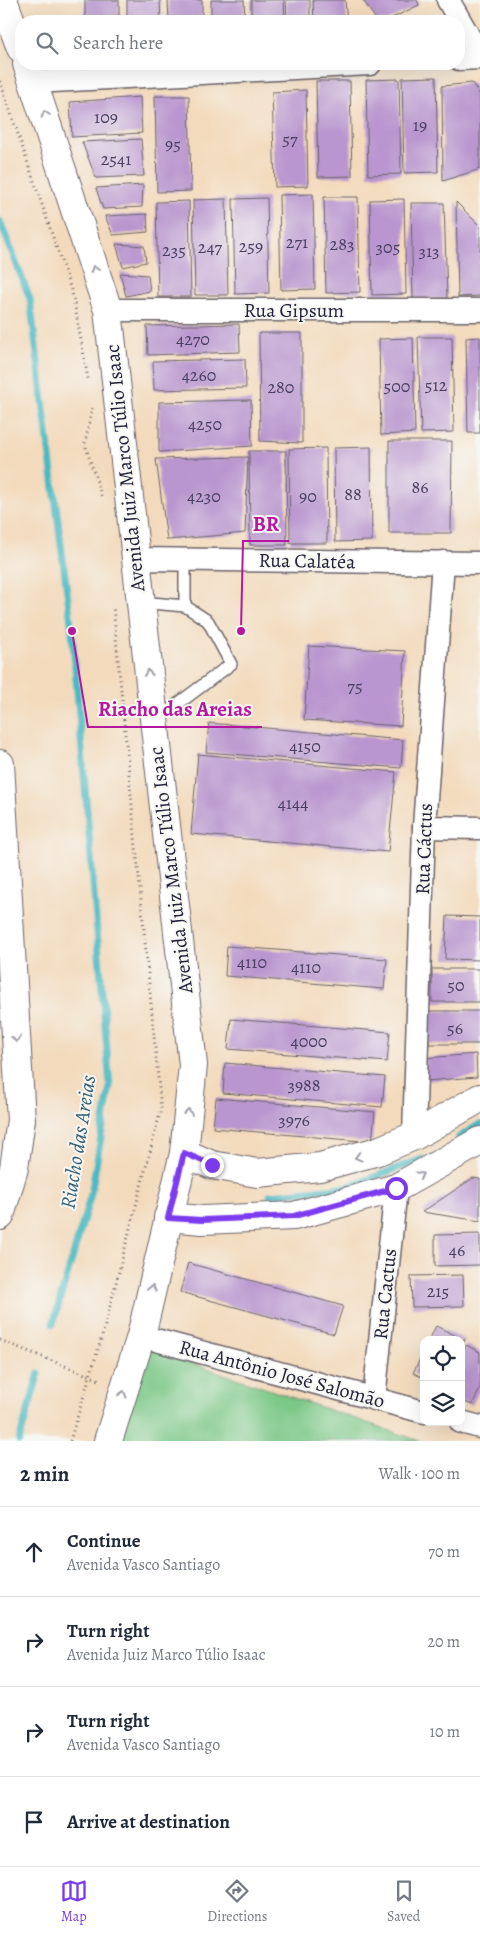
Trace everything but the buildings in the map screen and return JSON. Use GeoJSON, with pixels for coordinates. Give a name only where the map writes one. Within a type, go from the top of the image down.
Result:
{"type":"FeatureCollection","features":[{"type":"Feature","properties":{"kind":"main road"},"geometry":{"type":"LineString","coordinates":[[3,0],[15,32]]}},
{"type":"Feature","properties":{"kind":"main road","name":"Avenida Juiz Marco Túlio Isaac"},"geometry":{"type":"LineString","coordinates":[[31,73],[108,310],[193,1065],[184,1153],[141,1336],[108,1441]]}},
{"type":"Feature","properties":{"kind":"main road"},"geometry":{"type":"LineString","coordinates":[[0,764],[21,1120],[7,1169],[0,1216]]}},
{"type":"Feature","properties":{"kind":"main road"},"geometry":{"type":"LineString","coordinates":[[184,1153],[212,1165],[257,1173],[320,1166],[378,1152],[414,1136],[480,1098]]}},
{"type":"Feature","properties":{"kind":"main road"},"geometry":{"type":"LineString","coordinates":[[168,1218],[202,1220],[294,1216],[396,1188],[480,1142]]}},
{"type":"Feature","properties":{"kind":"street"},"geometry":{"type":"LineString","coordinates":[[448,0],[456,15]]}},
{"type":"Feature","properties":{"kind":"street"},"geometry":{"type":"LineString","coordinates":[[465,30],[480,57],[465,58]]}},
{"type":"Feature","properties":{"kind":"street"},"geometry":{"type":"LineString","coordinates":[[31,73],[144,70]]}},
{"type":"Feature","properties":{"kind":"street","name":"Rua Gipsum"},"geometry":{"type":"LineString","coordinates":[[108,310],[480,310]]}},
{"type":"Feature","properties":{"kind":"street","name":"Rua Calatéa"},"geometry":{"type":"LineString","coordinates":[[135,559],[480,563]]}},
{"type":"Feature","properties":{"kind":"street","name":"Rua Cáctus"},"geometry":{"type":"LineString","coordinates":[[414,1136],[424,827],[443,562]]}},
{"type":"Feature","properties":{"kind":"street"},"geometry":{"type":"LineString","coordinates":[[424,827],[480,828]]}},
{"type":"Feature","properties":{"kind":"street","name":"Rua Cactus"},"geometry":{"type":"LineString","coordinates":[[374,1399],[396,1188]]}},
{"type":"Feature","properties":{"kind":"street","name":"Rua Antônio José Salomão"},"geometry":{"type":"LineString","coordinates":[[141,1336],[420,1411]]}},
{"type":"Feature","properties":{"kind":"street"},"geometry":{"type":"LineString","coordinates":[[465,1423],[480,1428]]}},
{"type":"Feature","properties":{"kind":"lane"},"geometry":{"type":"LineString","coordinates":[[185,560],[185,606]]}},
{"type":"Feature","properties":{"kind":"lane"},"geometry":{"type":"LineString","coordinates":[[140,602],[185,606],[208,622],[231,664],[154,722]]}},
{"type":"Feature","properties":{"kind":"path"},"geometry":{"type":"LineString","coordinates":[[0,81],[73,296],[89,384]]}},
{"type":"Feature","properties":{"kind":"path"},"geometry":{"type":"LineString","coordinates":[[92,403],[86,444],[104,507]]}},
{"type":"Feature","properties":{"kind":"path"},"geometry":{"type":"LineString","coordinates":[[70,1441],[103,1333],[161,1109],[113,606]]}},
{"type":"Feature","properties":{"kind":"path"},"geometry":{"type":"LineString","coordinates":[[0,1340],[124,1390]]}},
{"type":"Feature","properties":{"kind":"green space"},"geometry":{"type":"Polygon","coordinates":[[[148,1348],[420,1441],[120,1441],[148,1348]]]}},
{"type":"Feature","properties":{"kind":"waterway","name":"Riacho das Areias"},"geometry":{"type":"LineString","coordinates":[[0,221],[30,299],[72,631],[110,1086],[91,1194],[53,1324]]}},
{"type":"Feature","properties":{"kind":"waterway"},"geometry":{"type":"LineString","coordinates":[[459,1137],[480,1124]]}},
{"type":"Feature","properties":{"kind":"waterway"},"geometry":{"type":"LineString","coordinates":[[270,1195],[347,1187],[422,1159]]}},
{"type":"Feature","properties":{"kind":"waterway","name":"Riacho das Areias"},"geometry":{"type":"LineString","coordinates":[[19,1441],[39,1373]]}},
{"type":"Feature","properties":{"kind":"place","name":"Riacho das Areias"},"geometry":{"type":"Point","coordinates":[72,631]}},
{"type":"Feature","properties":{"kind":"place","name":"BR"},"geometry":{"type":"Point","coordinates":[241,631]}},
{"type":"Feature","properties":{"kind":"route"},"geometry":{"type":"LineString","coordinates":[[212,1165],[184,1153],[168,1218],[202,1220],[294,1216],[396,1188]]}}]}
